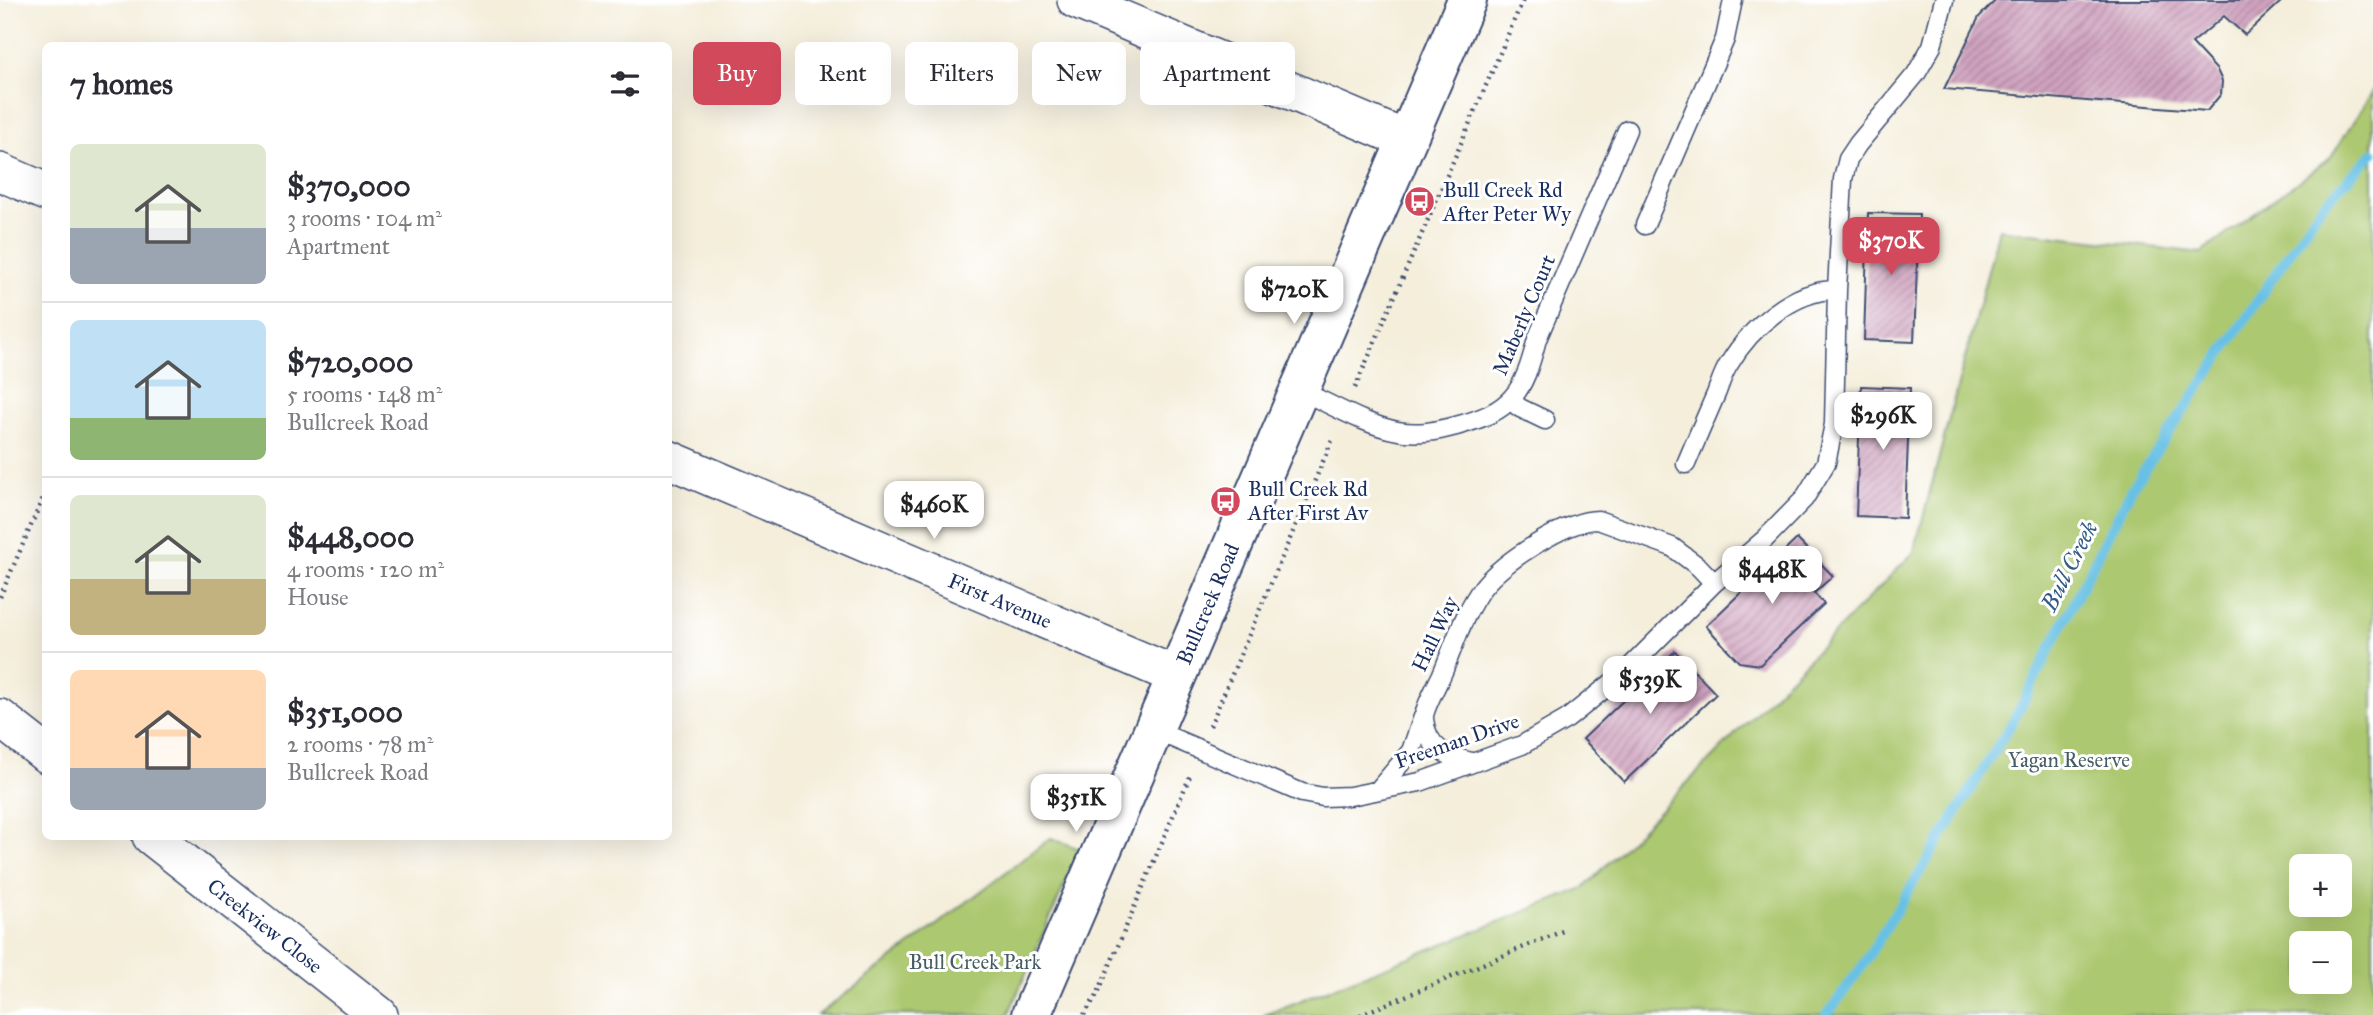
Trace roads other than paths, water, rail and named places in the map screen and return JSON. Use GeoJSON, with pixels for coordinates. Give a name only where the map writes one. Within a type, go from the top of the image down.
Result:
{"type":"FeatureCollection","features":[{"type":"Feature","properties":{"kind":"street"},"geometry":{"type":"LineString","coordinates":[[1076,0],[1407,140]]}},
{"type":"Feature","properties":{"kind":"street","name":"Bullcreek Road"},"geometry":{"type":"LineString","coordinates":[[1031,1015],[1467,0]]}},
{"type":"Feature","properties":{"kind":"street"},"geometry":{"type":"LineString","coordinates":[[0,172],[42,190]]}},
{"type":"Feature","properties":{"kind":"street","name":"First Avenue"},"geometry":{"type":"LineString","coordinates":[[672,461],[1177,676]]}},
{"type":"Feature","properties":{"kind":"street"},"geometry":{"type":"LineString","coordinates":[[0,718],[42,751]]}},
{"type":"Feature","properties":{"kind":"street","name":"Creekview Close"},"geometry":{"type":"LineString","coordinates":[[156,840],[379,1015]]}},
{"type":"Feature","properties":{"kind":"lane"},"geometry":{"type":"LineString","coordinates":[[1644,225],[1725,39],[1733,0]]}},
{"type":"Feature","properties":{"kind":"lane","name":"Freeman Drive"},"geometry":{"type":"LineString","coordinates":[[1154,730],[1302,793],[1323,797],[1350,796],[1420,782],[1522,745],[1567,719],[1624,673],[1714,583],[1765,539],[1804,499],[1826,463],[1834,424],[1843,179],[1849,159],[1858,144],[1916,74],[1932,46],[1944,0]]}},
{"type":"Feature","properties":{"kind":"lane","name":"Maberly Court"},"geometry":{"type":"LineString","coordinates":[[1299,390],[1388,429],[1423,433],[1495,414],[1510,400],[1531,363],[1537,339],[1626,130]]}},
{"type":"Feature","properties":{"kind":"lane"},"geometry":{"type":"LineString","coordinates":[[1686,464],[1728,364],[1748,339],[1777,312],[1807,295],[1837,290]]}},
{"type":"Feature","properties":{"kind":"lane","name":"Maberly Court"},"geometry":{"type":"LineString","coordinates":[[1510,400],[1545,420]]}},
{"type":"Feature","properties":{"kind":"lane","name":"Hall Way"},"geometry":{"type":"LineString","coordinates":[[1411,751],[1467,614],[1483,587],[1501,570],[1552,535],[1587,520],[1606,522],[1672,547],[1699,567],[1714,583]]}},
{"type":"Feature","properties":{"kind":"lane"},"geometry":{"type":"LineString","coordinates":[[1423,717],[1429,736],[1437,748],[1451,758],[1472,762]]}},
{"type":"Feature","properties":{"kind":"lane","name":"Freeman Drive"},"geometry":{"type":"LineString","coordinates":[[1379,789],[1411,751]]}},
{"type":"Feature","properties":{"kind":"waterway","name":"Bull Creek"},"geometry":{"type":"LineString","coordinates":[[1827,1015],[1863,965],[2016,716],[2132,488],[2319,209],[2373,153]]}},
{"type":"Feature","properties":{"kind":"place","name":"Bull Creek Rd After Peter Wy"},"geometry":{"type":"Point","coordinates":[1420,202]}},
{"type":"Feature","properties":{"kind":"place","name":"Bull Creek Rd After First Av"},"geometry":{"type":"Point","coordinates":[1225,501]}},
{"type":"Feature","properties":{"kind":"park label","name":"Yagan Reserve"},"geometry":{"type":"Point","coordinates":[2069,760]}},
{"type":"Feature","properties":{"kind":"park label","name":"Bull Creek Park"},"geometry":{"type":"Point","coordinates":[975,962]}}]}
